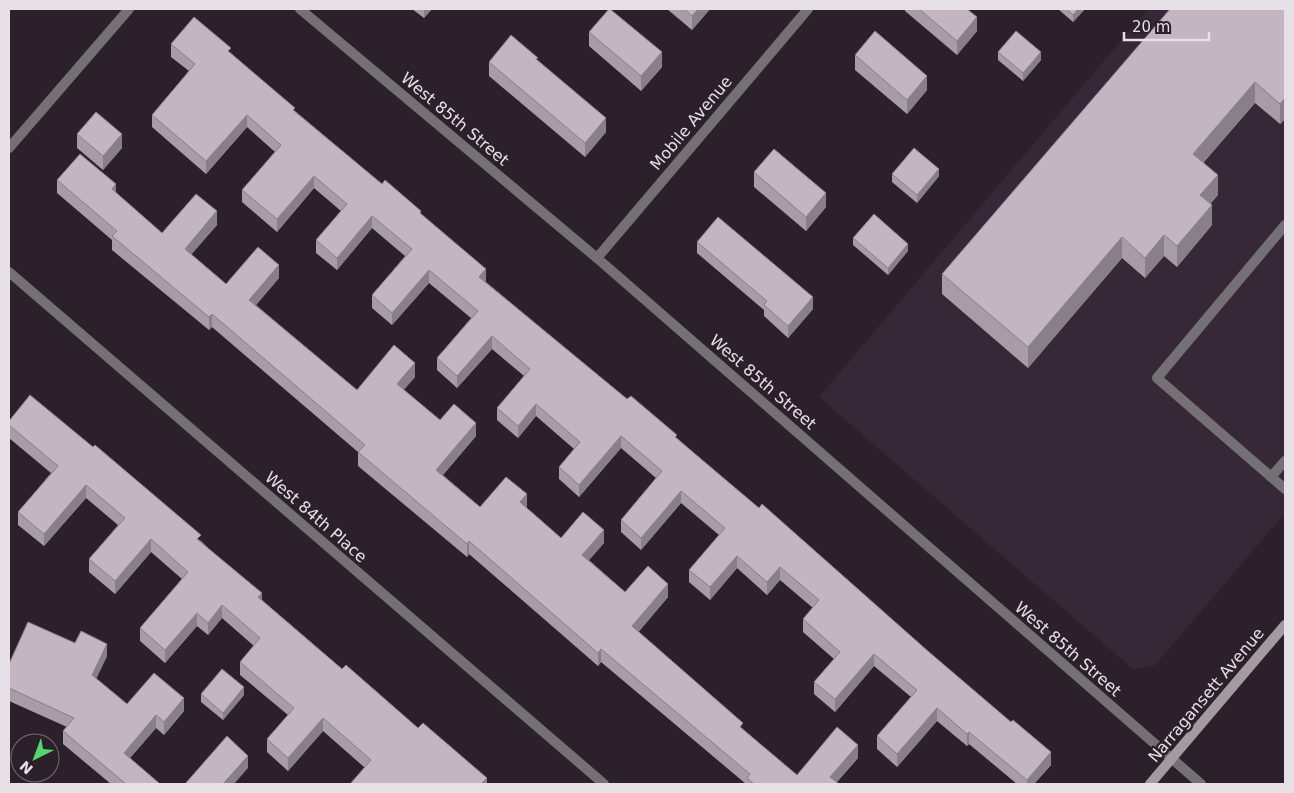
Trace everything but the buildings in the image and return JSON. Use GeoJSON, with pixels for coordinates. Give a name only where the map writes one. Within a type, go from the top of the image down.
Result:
{"type":"FeatureCollection","features":[{"type":"Feature","properties":{"kind":"street"},"geometry":{"type":"LineString","coordinates":[[9,148],[129,9]]}},
{"type":"Feature","properties":{"kind":"street","name":"West 85th Street"},"geometry":{"type":"LineString","coordinates":[[300,9],[598,258],[1201,784]]}},
{"type":"Feature","properties":{"kind":"street","name":"Mobile Avenue"},"geometry":{"type":"LineString","coordinates":[[598,258],[808,9]]}},
{"type":"Feature","properties":{"kind":"street"},"geometry":{"type":"LineString","coordinates":[[1285,225],[1157,378],[1285,488]]}},
{"type":"Feature","properties":{"kind":"street","name":"West 84th Place"},"geometry":{"type":"LineString","coordinates":[[9,272],[604,784]]}},
{"type":"Feature","properties":{"kind":"street"},"geometry":{"type":"LineString","coordinates":[[1271,477],[1285,461]]}},
{"type":"Feature","properties":{"kind":"street","name":"Narragansett Avenue"},"geometry":{"type":"LineString","coordinates":[[1150,784],[1285,625]]}},
{"type":"Feature","properties":{"kind":"shaded area"},"geometry":{"type":"Polygon","coordinates":[[[1148,9],[1285,9],[1285,513],[1155,665],[1133,669],[819,397],[1148,9]]]}}]}
